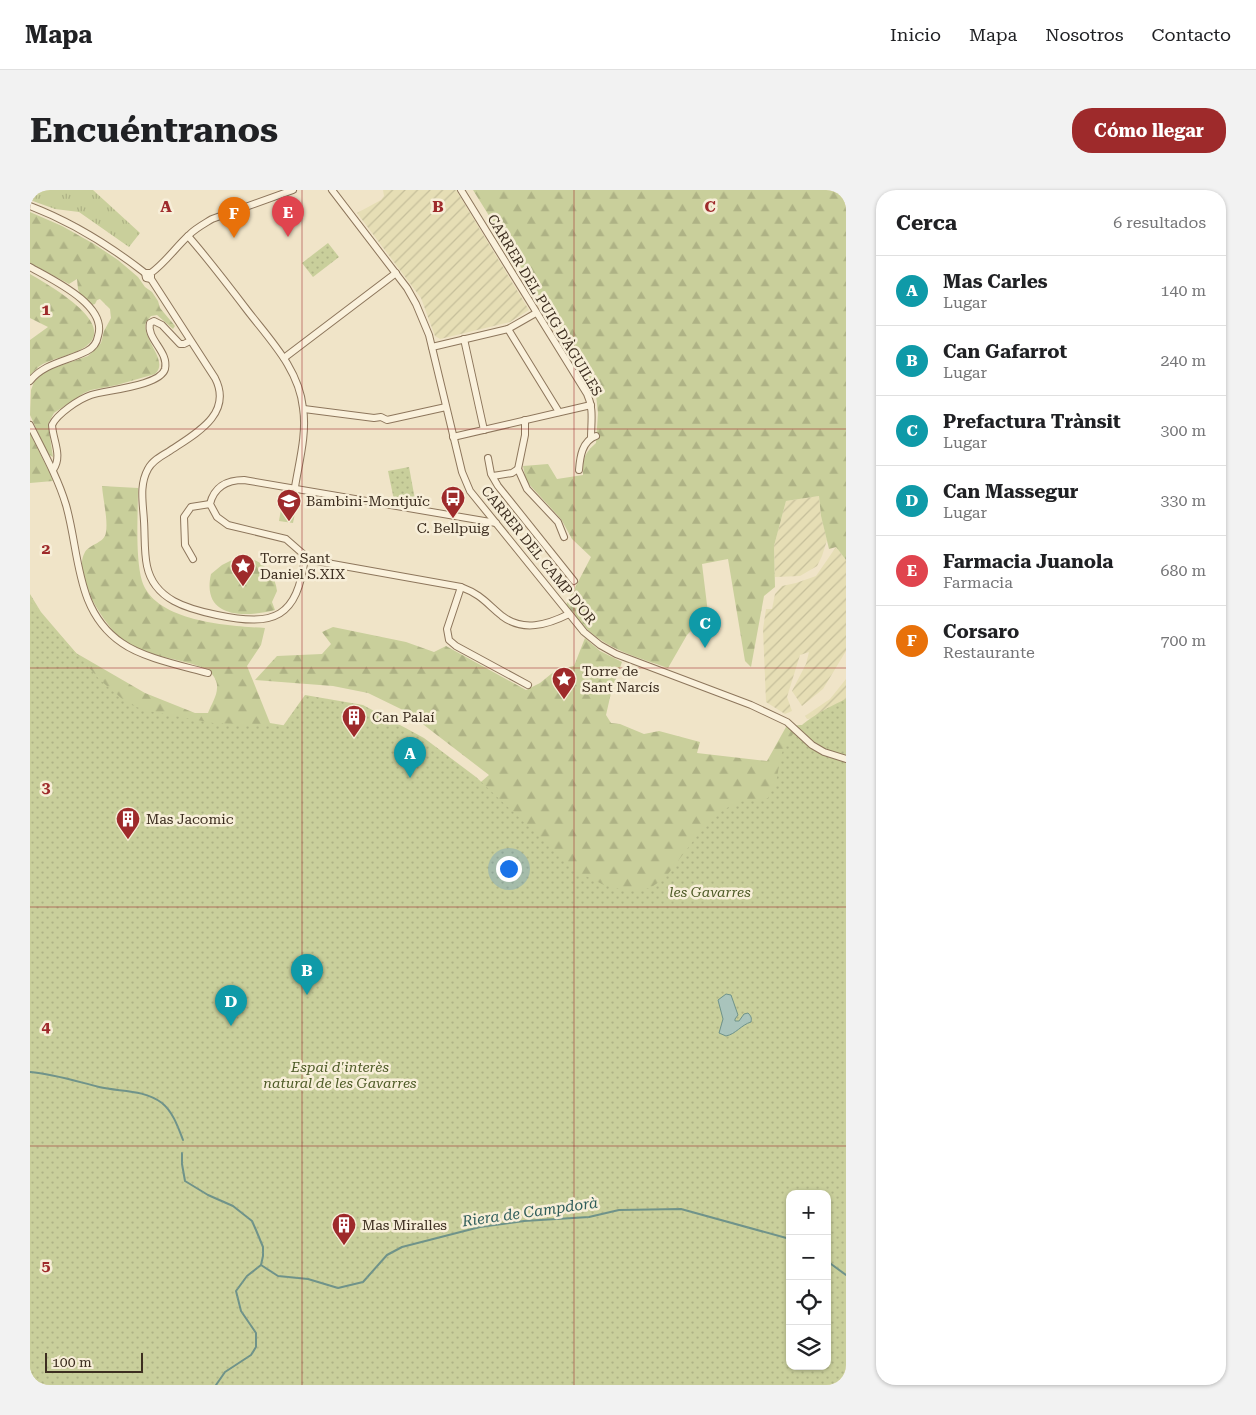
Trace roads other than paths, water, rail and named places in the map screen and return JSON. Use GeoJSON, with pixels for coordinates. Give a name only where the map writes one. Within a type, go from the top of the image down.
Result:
{"type":"FeatureCollection","features":[{"type":"Feature","properties":{"kind":"street"},"geometry":{"type":"LineString","coordinates":[[149,275],[165,262],[188,236],[212,219],[293,190]]}},
{"type":"Feature","properties":{"kind":"street","name":"CARRER DEL CAMP D'OR"},"geometry":{"type":"LineString","coordinates":[[332,190],[396,273],[416,304],[432,347],[453,437],[467,484],[477,500],[584,632],[592,640],[616,654],[751,705],[787,722],[812,745],[824,752],[846,759]]}},
{"type":"Feature","properties":{"kind":"street","name":"CARRER DEL PUIG D'ÀGUILES"},"geometry":{"type":"LineString","coordinates":[[461,190],[587,394],[591,405],[593,437],[583,448],[579,470]]}},
{"type":"Feature","properties":{"kind":"street"},"geometry":{"type":"LineString","coordinates":[[30,206],[62,219],[92,235],[149,275],[218,385],[220,396],[214,414],[204,426],[154,461],[146,474],[142,487],[147,566],[152,579],[162,593],[186,608],[233,618],[266,618],[279,614],[292,603],[300,583],[305,557]]}},
{"type":"Feature","properties":{"kind":"street"},"geometry":{"type":"LineString","coordinates":[[188,236],[284,358],[298,387],[304,409],[303,431],[294,487]]}},
{"type":"Feature","properties":{"kind":"street"},"geometry":{"type":"LineString","coordinates":[[30,268],[66,287],[79,297],[94,314],[100,329],[98,339],[90,349],[41,370],[30,381]]}},
{"type":"Feature","properties":{"kind":"street"},"geometry":{"type":"LineString","coordinates":[[284,358],[396,273]]}},
{"type":"Feature","properties":{"kind":"street"},"geometry":{"type":"LineString","coordinates":[[432,347],[508,329],[536,313]]}},
{"type":"Feature","properties":{"kind":"street"},"geometry":{"type":"LineString","coordinates":[[53,470],[58,458],[52,425],[57,417],[87,396],[149,381],[164,372],[164,358],[150,330],[150,323],[154,321],[159,322],[180,344],[190,341]]}},
{"type":"Feature","properties":{"kind":"street"},"geometry":{"type":"LineString","coordinates":[[508,329],[559,412]]}},
{"type":"Feature","properties":{"kind":"street"},"geometry":{"type":"LineString","coordinates":[[464,339],[484,430]]}},
{"type":"Feature","properties":{"kind":"street"},"geometry":{"type":"LineString","coordinates":[[453,437],[591,405]]}},
{"type":"Feature","properties":{"kind":"street"},"geometry":{"type":"LineString","coordinates":[[304,409],[387,420],[446,407]]}},
{"type":"Feature","properties":{"kind":"street"},"geometry":{"type":"LineString","coordinates":[[525,420],[525,435],[518,469],[527,489],[558,522],[564,537]]}},
{"type":"Feature","properties":{"kind":"street"},"geometry":{"type":"LineString","coordinates":[[30,426],[53,470],[67,507],[83,586],[95,615],[125,645],[154,657],[208,673]]}},
{"type":"Feature","properties":{"kind":"street"},"geometry":{"type":"LineString","coordinates":[[488,458],[491,474],[498,486],[574,581]]}},
{"type":"Feature","properties":{"kind":"street"},"geometry":{"type":"LineString","coordinates":[[493,476],[512,473],[518,469]]}},
{"type":"Feature","properties":{"kind":"street"},"geometry":{"type":"LineString","coordinates":[[210,504],[220,486],[232,480],[244,480],[294,487],[496,523]]}},
{"type":"Feature","properties":{"kind":"street"},"geometry":{"type":"LineString","coordinates":[[210,504],[217,517],[228,524],[286,539],[296,546],[305,557],[315,561],[461,587],[483,598],[504,617],[515,624],[539,625],[569,614]]}},
{"type":"Feature","properties":{"kind":"street"},"geometry":{"type":"LineString","coordinates":[[193,560],[187,550],[184,538],[185,513],[191,507],[210,504]]}},
{"type":"Feature","properties":{"kind":"street"},"geometry":{"type":"LineString","coordinates":[[461,587],[447,629],[449,640],[456,646],[528,685]]}},
{"type":"Feature","properties":{"kind":"water"},"geometry":{"type":"Polygon","coordinates":[[[726,994],[731,995],[738,1015],[735,1021],[739,1021],[744,1014],[748,1013],[751,1016],[751,1022],[726,1036],[719,1033],[723,1019],[718,1000],[726,994]]]}},
{"type":"Feature","properties":{"kind":"waterway"},"geometry":{"type":"LineString","coordinates":[[30,1072],[56,1076],[107,1089],[139,1093],[155,1098],[169,1111],[183,1140]]}},
{"type":"Feature","properties":{"kind":"waterway","name":"Riera de Campdorà"},"geometry":{"type":"LineString","coordinates":[[182,1153],[185,1181],[208,1195],[233,1206],[252,1221],[263,1247],[261,1265],[247,1276],[236,1291],[241,1311],[256,1333],[256,1347],[251,1355],[225,1372],[216,1385]]}},
{"type":"Feature","properties":{"kind":"waterway","name":"Riera de Campdorà"},"geometry":{"type":"LineString","coordinates":[[261,1265],[278,1276],[308,1279],[338,1288],[363,1282],[387,1255],[402,1247],[480,1227],[524,1221],[589,1217],[619,1210],[681,1209],[786,1238]]}},
{"type":"Feature","properties":{"kind":"waterway","name":"Riera de Campdorà"},"geometry":{"type":"LineString","coordinates":[[831,1264],[846,1275]]}},
{"type":"Feature","properties":{"kind":"place","name":"Farmacia Juanola"},"geometry":{"type":"Point","coordinates":[288,237]}},
{"type":"Feature","properties":{"kind":"place","name":"Corsaro"},"geometry":{"type":"Point","coordinates":[234,238]}},
{"type":"Feature","properties":{"kind":"place","name":"C. Bellpuig"},"geometry":{"type":"Point","coordinates":[453,519]}},
{"type":"Feature","properties":{"kind":"place","name":"Bambini-Montjuïc"},"geometry":{"type":"Point","coordinates":[289,522]}},
{"type":"Feature","properties":{"kind":"place","name":"Torre Sant Daniel S.XIX"},"geometry":{"type":"Point","coordinates":[243,587]}},
{"type":"Feature","properties":{"kind":"place","name":"Prefactura Trànsit"},"geometry":{"type":"Point","coordinates":[705,648]}},
{"type":"Feature","properties":{"kind":"place","name":"Torre de Sant Narcís"},"geometry":{"type":"Point","coordinates":[564,700]}},
{"type":"Feature","properties":{"kind":"place","name":"Can Palaí"},"geometry":{"type":"Point","coordinates":[354,738]}},
{"type":"Feature","properties":{"kind":"place","name":"Mas Carles"},"geometry":{"type":"Point","coordinates":[410,778]}},
{"type":"Feature","properties":{"kind":"place","name":"Mas Jacomic"},"geometry":{"type":"Point","coordinates":[128,840]}},
{"type":"Feature","properties":{"kind":"place","name":"Can Gafarrot"},"geometry":{"type":"Point","coordinates":[307,995]}},
{"type":"Feature","properties":{"kind":"place","name":"Can Massegur"},"geometry":{"type":"Point","coordinates":[231,1026]}},
{"type":"Feature","properties":{"kind":"place","name":"Mas Miralles"},"geometry":{"type":"Point","coordinates":[344,1246]}},
{"type":"Feature","properties":{"kind":"park label","name":"les Gavarres"},"geometry":{"type":"Point","coordinates":[710,892]}},
{"type":"Feature","properties":{"kind":"park label","name":"Espai d'interès natural de les Gavarres"},"geometry":{"type":"Point","coordinates":[340,1076]}}]}
